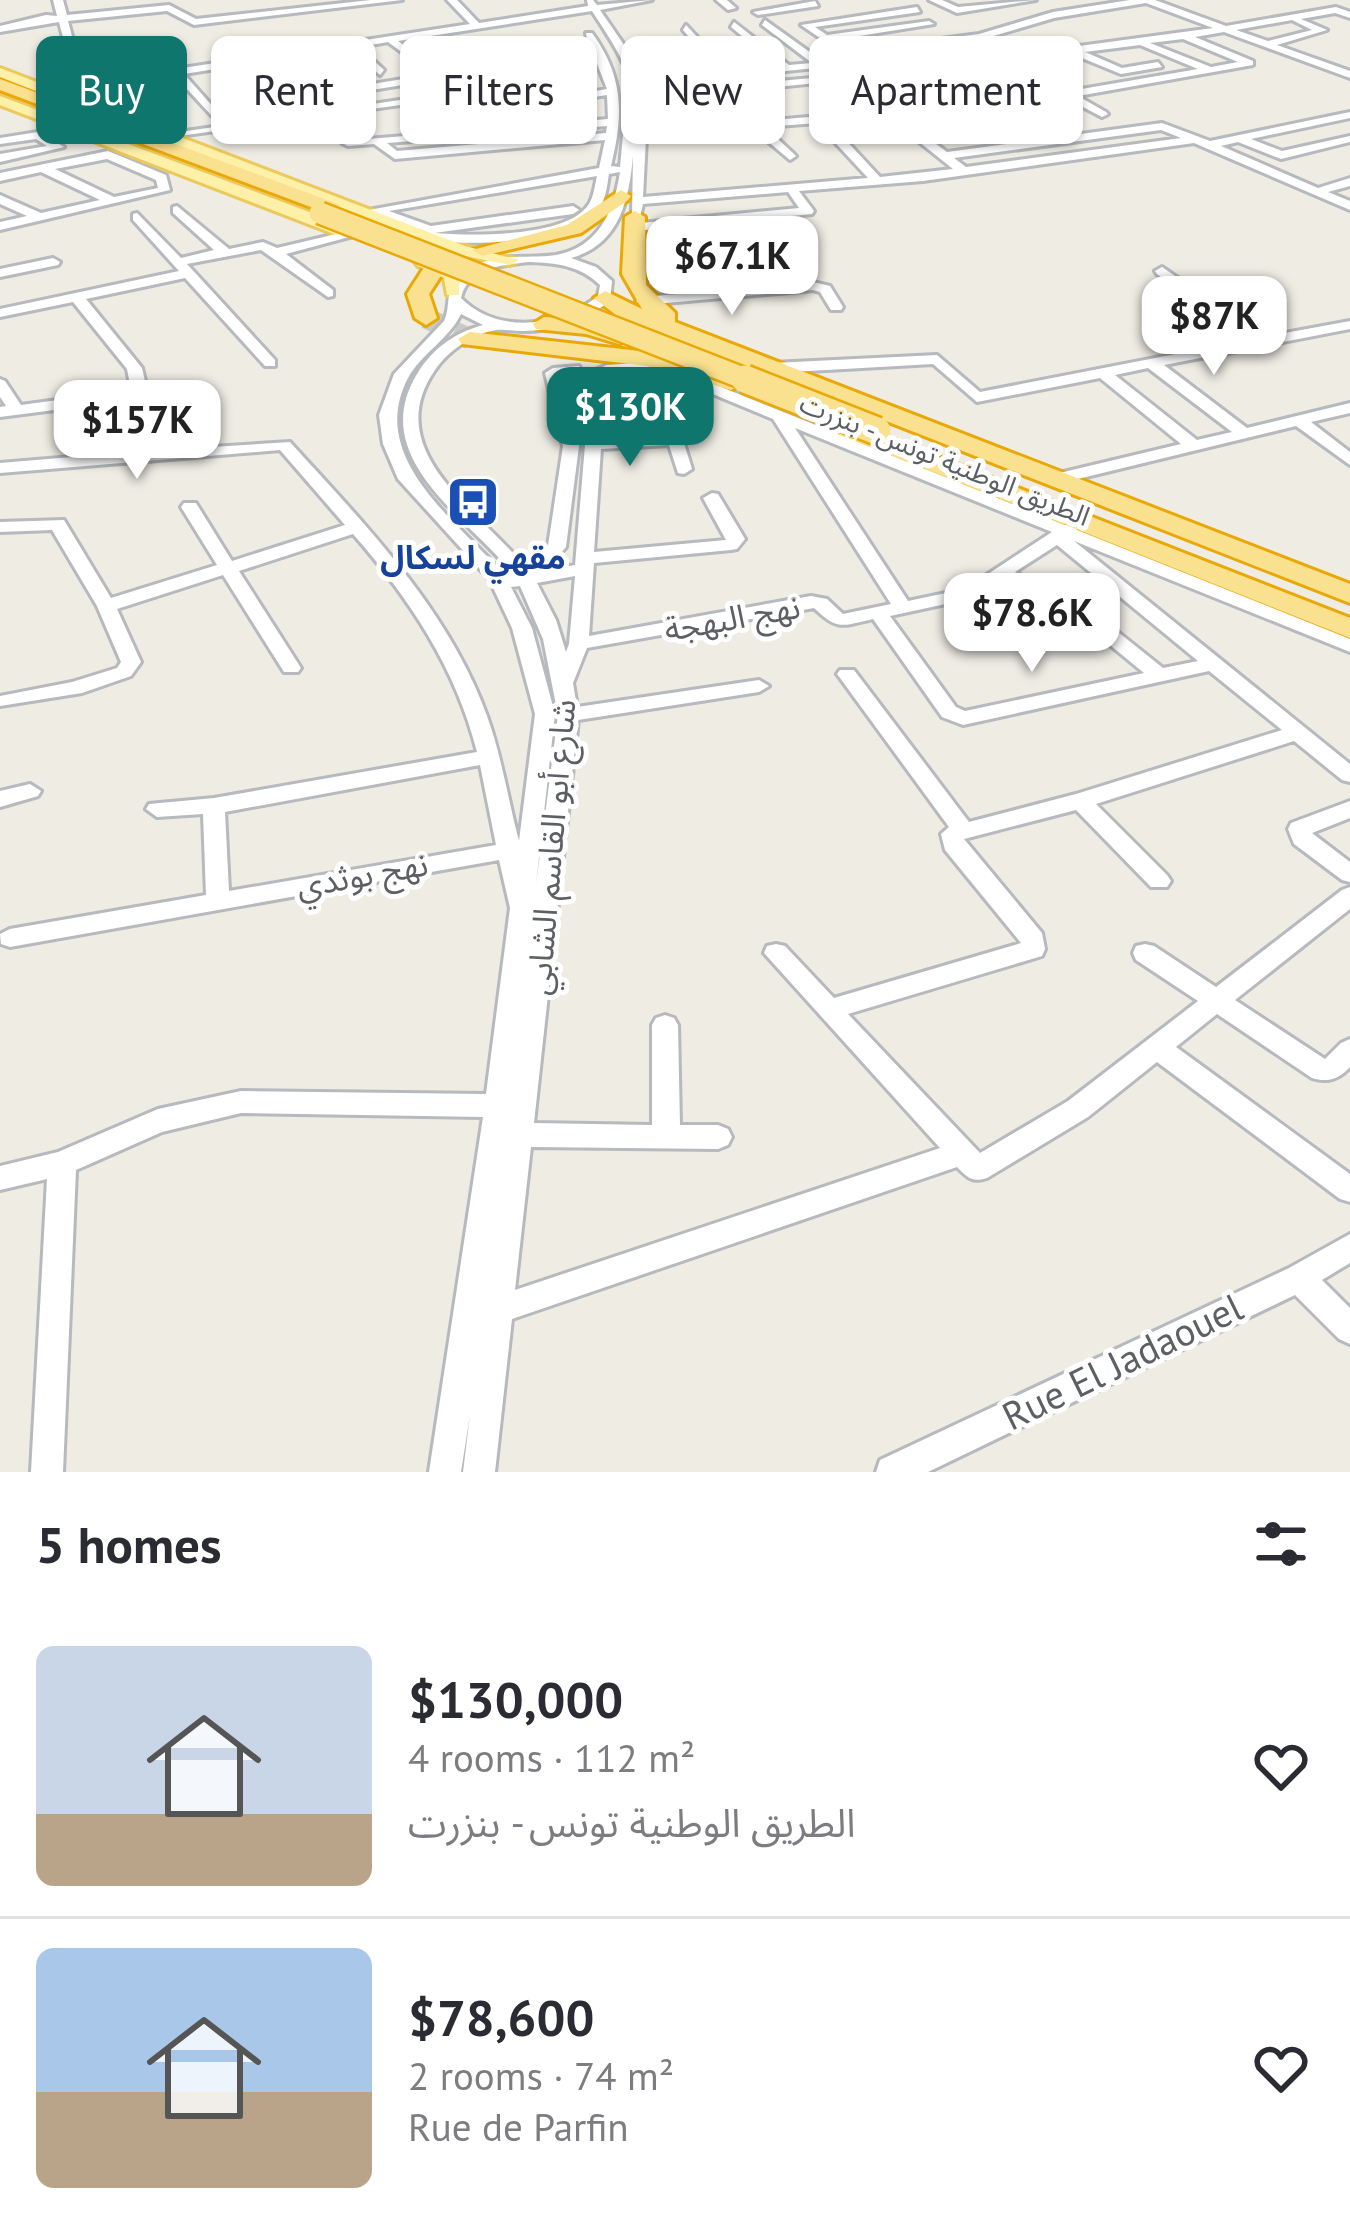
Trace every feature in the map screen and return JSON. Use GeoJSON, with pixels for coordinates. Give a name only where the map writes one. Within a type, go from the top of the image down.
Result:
{"type":"FeatureCollection","features":[{"type":"Feature","properties":{"kind":"highway","name":"الطريق الوطنية تونس - بنزرت"},"geometry":{"type":"LineString","coordinates":[[0,87],[105,123],[1350,609]]}},
{"type":"Feature","properties":{"kind":"highway","name":"الطريق الوطنية تونس - بنزرت"},"geometry":{"type":"LineString","coordinates":[[0,87],[127,140],[325,211]]}},
{"type":"Feature","properties":{"kind":"highway"},"geometry":{"type":"LineString","coordinates":[[482,250],[575,232],[633,210],[631,272],[643,301],[682,328],[761,363]]}},
{"type":"Feature","properties":{"kind":"highway"},"geometry":{"type":"LineString","coordinates":[[426,318],[418,295],[431,274]]}},
{"type":"Feature","properties":{"kind":"highway"},"geometry":{"type":"LineString","coordinates":[[605,298],[1053,480],[1350,594]]}},
{"type":"Feature","properties":{"kind":"highway"},"geometry":{"type":"LineString","coordinates":[[544,324],[607,332],[1350,627]]}},
{"type":"Feature","properties":{"kind":"highway"},"geometry":{"type":"LineString","coordinates":[[470,339],[650,359],[731,382]]}},
{"type":"Feature","properties":{"kind":"highway","name":"الطريق الوطنية تونس - بنزرت"},"geometry":{"type":"LineString","coordinates":[[883,428],[1350,627]]}},
{"type":"Feature","properties":{"kind":"main road"},"geometry":{"type":"LineString","coordinates":[[0,87],[36,90]]}},
{"type":"Feature","properties":{"kind":"main road"},"geometry":{"type":"LineString","coordinates":[[0,87],[169,164],[453,276],[453,295]]}},
{"type":"Feature","properties":{"kind":"main road"},"geometry":{"type":"LineString","coordinates":[[180,144],[486,258],[509,260]]}},
{"type":"Feature","properties":{"kind":"street"},"geometry":{"type":"LineString","coordinates":[[58,0],[67,36]]}},
{"type":"Feature","properties":{"kind":"street"},"geometry":{"type":"LineString","coordinates":[[271,0],[281,12]]}},
{"type":"Feature","properties":{"kind":"street"},"geometry":{"type":"LineString","coordinates":[[0,29],[62,16],[164,8],[174,9],[189,22],[395,0],[425,32]]}},
{"type":"Feature","properties":{"kind":"street"},"geometry":{"type":"LineString","coordinates":[[452,0],[475,24]]}},
{"type":"Feature","properties":{"kind":"street"},"geometry":{"type":"LineString","coordinates":[[565,0],[584,7],[621,50]]}},
{"type":"Feature","properties":{"kind":"street"},"geometry":{"type":"LineString","coordinates":[[376,40],[647,0]]}},
{"type":"Feature","properties":{"kind":"street"},"geometry":{"type":"LineString","coordinates":[[721,0],[731,8]]}},
{"type":"Feature","properties":{"kind":"street"},"geometry":{"type":"LineString","coordinates":[[934,0],[955,10],[1029,0],[1073,12]]}},
{"type":"Feature","properties":{"kind":"street"},"geometry":{"type":"LineString","coordinates":[[977,36],[1147,0],[1349,74]]}},
{"type":"Feature","properties":{"kind":"street"},"geometry":{"type":"LineString","coordinates":[[1003,3],[1048,27]]}},
{"type":"Feature","properties":{"kind":"street"},"geometry":{"type":"LineString","coordinates":[[1297,3],[1350,12]]}},
{"type":"Feature","properties":{"kind":"street"},"geometry":{"type":"LineString","coordinates":[[785,69],[821,65],[761,17],[783,4],[815,4]]}},
{"type":"Feature","properties":{"kind":"street"},"geometry":{"type":"LineString","coordinates":[[584,7],[592,36]]}},
{"type":"Feature","properties":{"kind":"street"},"geometry":{"type":"LineString","coordinates":[[584,7],[613,52],[626,83],[630,122],[625,168],[633,210]]}},
{"type":"Feature","properties":{"kind":"street"},"geometry":{"type":"LineString","coordinates":[[824,36],[806,25],[917,10]]}},
{"type":"Feature","properties":{"kind":"street"},"geometry":{"type":"LineString","coordinates":[[1083,50],[1331,11]]}},
{"type":"Feature","properties":{"kind":"street"},"geometry":{"type":"LineString","coordinates":[[1269,44],[1322,30],[1296,20]]}},
{"type":"Feature","properties":{"kind":"street"},"geometry":{"type":"LineString","coordinates":[[974,22],[1004,36]]}},
{"type":"Feature","properties":{"kind":"street"},"geometry":{"type":"LineString","coordinates":[[842,36],[929,24]]}},
{"type":"Feature","properties":{"kind":"street"},"geometry":{"type":"LineString","coordinates":[[734,25],[788,69]]}},
{"type":"Feature","properties":{"kind":"street"},"geometry":{"type":"LineString","coordinates":[[1128,25],[1156,40]]}},
{"type":"Feature","properties":{"kind":"street"},"geometry":{"type":"LineString","coordinates":[[686,28],[693,36]]}},
{"type":"Feature","properties":{"kind":"street"},"geometry":{"type":"LineString","coordinates":[[334,31],[338,36]]}},
{"type":"Feature","properties":{"kind":"street"},"geometry":{"type":"LineString","coordinates":[[1083,92],[1250,63],[1184,36]]}},
{"type":"Feature","properties":{"kind":"street"},"geometry":{"type":"LineString","coordinates":[[388,38],[400,47]]}},
{"type":"Feature","properties":{"kind":"street"},"geometry":{"type":"LineString","coordinates":[[1138,43],[1211,70]]}},
{"type":"Feature","properties":{"kind":"street"},"geometry":{"type":"LineString","coordinates":[[430,237],[480,239],[561,224],[595,207],[615,129],[615,91],[597,49]]}},
{"type":"Feature","properties":{"kind":"street"},"geometry":{"type":"LineString","coordinates":[[1083,55],[1121,71],[1158,65]]}},
{"type":"Feature","properties":{"kind":"street"},"geometry":{"type":"LineString","coordinates":[[376,69],[380,72]]}},
{"type":"Feature","properties":{"kind":"street"},"geometry":{"type":"LineString","coordinates":[[187,85],[211,111]]}},
{"type":"Feature","properties":{"kind":"street"},"geometry":{"type":"LineString","coordinates":[[597,94],[615,91]]}},
{"type":"Feature","properties":{"kind":"street"},"geometry":{"type":"LineString","coordinates":[[1083,103],[1102,114]]}},
{"type":"Feature","properties":{"kind":"street"},"geometry":{"type":"LineString","coordinates":[[548,259],[594,271],[607,284],[605,298],[581,315],[544,324],[506,324],[471,315],[453,295],[471,272],[509,260],[580,253],[600,240],[616,218],[633,210],[1240,139],[1350,115]]}},
{"type":"Feature","properties":{"kind":"street"},"geometry":{"type":"LineString","coordinates":[[944,156],[1162,126],[1350,206]]}},
{"type":"Feature","properties":{"kind":"street"},"geometry":{"type":"LineString","coordinates":[[1289,128],[1327,145]]}},
{"type":"Feature","properties":{"kind":"street"},"geometry":{"type":"LineString","coordinates":[[597,129],[615,129]]}},
{"type":"Feature","properties":{"kind":"street"},"geometry":{"type":"LineString","coordinates":[[376,141],[395,155],[615,129]]}},
{"type":"Feature","properties":{"kind":"street"},"geometry":{"type":"LineString","coordinates":[[0,141],[38,135],[58,146],[0,158]]}},
{"type":"Feature","properties":{"kind":"street"},"geometry":{"type":"LineString","coordinates":[[1240,139],[1281,155],[1350,139]]}},
{"type":"Feature","properties":{"kind":"street"},"geometry":{"type":"LineString","coordinates":[[594,271],[601,253],[633,210],[641,144]]}},
{"type":"Feature","properties":{"kind":"street"},"geometry":{"type":"LineString","coordinates":[[777,144],[790,156]]}},
{"type":"Feature","properties":{"kind":"street"},"geometry":{"type":"LineString","coordinates":[[843,144],[878,182]]}},
{"type":"Feature","properties":{"kind":"street"},"geometry":{"type":"LineString","coordinates":[[929,144],[963,171]]}},
{"type":"Feature","properties":{"kind":"street"},"geometry":{"type":"LineString","coordinates":[[0,177],[108,155],[162,178],[163,191],[40,217],[1,234]]}},
{"type":"Feature","properties":{"kind":"street"},"geometry":{"type":"LineString","coordinates":[[146,172],[169,164]]}},
{"type":"Feature","properties":{"kind":"street"},"geometry":{"type":"LineString","coordinates":[[42,168],[114,202]]}},
{"type":"Feature","properties":{"kind":"street"},"geometry":{"type":"LineString","coordinates":[[595,207],[425,230],[375,210],[625,168]]}},
{"type":"Feature","properties":{"kind":"street"},"geometry":{"type":"LineString","coordinates":[[1316,192],[1350,182]]}},
{"type":"Feature","properties":{"kind":"street"},"geometry":{"type":"LineString","coordinates":[[633,210],[808,211],[794,190]]}},
{"type":"Feature","properties":{"kind":"street"},"geometry":{"type":"LineString","coordinates":[[0,199],[40,217]]}},
{"type":"Feature","properties":{"kind":"street"},"geometry":{"type":"LineString","coordinates":[[177,210],[229,255],[263,246],[328,293]]}},
{"type":"Feature","properties":{"kind":"street"},"geometry":{"type":"LineString","coordinates":[[548,213],[561,224]]}},
{"type":"Feature","properties":{"kind":"street"},"geometry":{"type":"LineString","coordinates":[[137,217],[270,363]]}},
{"type":"Feature","properties":{"kind":"street"},"geometry":{"type":"LineString","coordinates":[[276,253],[348,233]]}},
{"type":"Feature","properties":{"kind":"street"},"geometry":{"type":"LineString","coordinates":[[0,313],[180,269],[222,251]]}},
{"type":"Feature","properties":{"kind":"street"},"geometry":{"type":"LineString","coordinates":[[0,273],[53,262]]}},
{"type":"Feature","properties":{"kind":"street"},"geometry":{"type":"LineString","coordinates":[[1162,271],[1260,342]]}},
{"type":"Feature","properties":{"kind":"street"},"geometry":{"type":"LineString","coordinates":[[643,301],[813,286],[825,289],[836,307]]}},
{"type":"Feature","properties":{"kind":"street","name":"شارع أبو القاسم الشابي"},"geometry":{"type":"LineString","coordinates":[[445,1472],[520,1135],[543,850],[545,714],[510,578],[404,476],[388,431],[388,415],[402,374],[450,323],[455,314],[453,295]]}},
{"type":"Feature","properties":{"kind":"street"},"geometry":{"type":"LineString","coordinates":[[76,296],[134,368],[140,394],[140,455]]}},
{"type":"Feature","properties":{"kind":"street","name":"شارع أبو القاسم الشابي"},"geometry":{"type":"LineString","coordinates":[[478,1472],[500,1106],[524,918],[543,850],[568,716],[565,680],[544,617],[425,468],[409,436],[414,388],[442,351],[465,333],[506,324]]}},
{"type":"Feature","properties":{"kind":"street"},"geometry":{"type":"LineString","coordinates":[[761,363],[938,359],[977,397],[1350,325]]}},
{"type":"Feature","properties":{"kind":"street"},"geometry":{"type":"LineString","coordinates":[[1152,364],[1245,434]]}},
{"type":"Feature","properties":{"kind":"street"},"geometry":{"type":"LineString","coordinates":[[510,578],[547,558],[557,547],[571,446],[553,373],[574,369],[593,445],[579,644],[565,680]]}},
{"type":"Feature","properties":{"kind":"street"},"geometry":{"type":"LineString","coordinates":[[580,384],[601,370],[645,369],[778,414],[1350,646]]}},
{"type":"Feature","properties":{"kind":"street"},"geometry":{"type":"LineString","coordinates":[[1102,373],[1194,446]]}},
{"type":"Feature","properties":{"kind":"street"},"geometry":{"type":"LineString","coordinates":[[0,384],[8,411],[140,394]]}},
{"type":"Feature","properties":{"kind":"street"},"geometry":{"type":"LineString","coordinates":[[1053,480],[1350,408]]}},
{"type":"Feature","properties":{"kind":"street"},"geometry":{"type":"LineString","coordinates":[[778,414],[904,609]]}},
{"type":"Feature","properties":{"kind":"street"},"geometry":{"type":"LineString","coordinates":[[1298,420],[1350,460]]}},
{"type":"Feature","properties":{"kind":"street"},"geometry":{"type":"LineString","coordinates":[[593,445],[676,440],[684,470]]}},
{"type":"Feature","properties":{"kind":"street"},"geometry":{"type":"LineString","coordinates":[[0,468],[284,446],[404,584],[454,665],[477,716],[524,918]]}},
{"type":"Feature","properties":{"kind":"street"},"geometry":{"type":"LineString","coordinates":[[510,578],[731,545],[736,538],[712,498]]}},
{"type":"Feature","properties":{"kind":"street"},"geometry":{"type":"LineString","coordinates":[[190,507],[291,668]]}},
{"type":"Feature","properties":{"kind":"street"},"geometry":{"type":"LineString","coordinates":[[0,526],[58,524],[106,606],[131,662],[124,672],[75,688],[5,701]]}},
{"type":"Feature","properties":{"kind":"street"},"geometry":{"type":"LineString","coordinates":[[106,606],[356,527]]}},
{"type":"Feature","properties":{"kind":"street"},"geometry":{"type":"LineString","coordinates":[[1064,533],[1212,664],[1350,775]]}},
{"type":"Feature","properties":{"kind":"street","name":"نهج البهجة"},"geometry":{"type":"LineString","coordinates":[[579,644],[811,602],[820,603],[839,621],[904,609],[971,592],[1064,533]]}},
{"type":"Feature","properties":{"kind":"street"},"geometry":{"type":"LineString","coordinates":[[1005,574],[1121,642],[1160,675]]}},
{"type":"Feature","properties":{"kind":"street"},"geometry":{"type":"LineString","coordinates":[[879,614],[953,717],[971,717],[1212,664]]}},
{"type":"Feature","properties":{"kind":"street"},"geometry":{"type":"LineString","coordinates":[[847,674],[962,829]]}},
{"type":"Feature","properties":{"kind":"street"},"geometry":{"type":"LineString","coordinates":[[568,716],[759,686]]}},
{"type":"Feature","properties":{"kind":"street"},"geometry":{"type":"LineString","coordinates":[[831,1009],[1033,949],[1033,940],[953,844],[952,834],[1080,801],[1296,734]]}},
{"type":"Feature","properties":{"kind":"street"},"geometry":{"type":"LineString","coordinates":[[158,809],[214,806],[487,757]]}},
{"type":"Feature","properties":{"kind":"street"},"geometry":{"type":"LineString","coordinates":[[0,799],[31,791]]}},
{"type":"Feature","properties":{"kind":"street"},"geometry":{"type":"LineString","coordinates":[[1080,801],[1159,881]]}},
{"type":"Feature","properties":{"kind":"street"},"geometry":{"type":"LineString","coordinates":[[214,806],[218,899]]}},
{"type":"Feature","properties":{"kind":"street"},"geometry":{"type":"LineString","coordinates":[[1350,809],[1299,830],[1302,838],[1350,874]]}},
{"type":"Feature","properties":{"kind":"street","name":"نهج بوثدي"},"geometry":{"type":"LineString","coordinates":[[10,938],[506,849],[543,850]]}},
{"type":"Feature","properties":{"kind":"street"},"geometry":{"type":"LineString","coordinates":[[776,953],[977,1169],[1078,1109],[1350,896]]}},
{"type":"Feature","properties":{"kind":"street"},"geometry":{"type":"LineString","coordinates":[[1145,953],[1321,1070],[1332,1069],[1350,1050]]}},
{"type":"Feature","properties":{"kind":"street"},"geometry":{"type":"LineString","coordinates":[[664,1025],[666,1136]]}},
{"type":"Feature","properties":{"kind":"street"},"geometry":{"type":"LineString","coordinates":[[1157,1047],[1350,1190]]}},
{"type":"Feature","properties":{"kind":"street"},"geometry":{"type":"LineString","coordinates":[[0,1178],[62,1162],[158,1120],[241,1102],[500,1106]]}},
{"type":"Feature","properties":{"kind":"street"},"geometry":{"type":"LineString","coordinates":[[520,1135],[718,1137]]}},
{"type":"Feature","properties":{"kind":"street"},"geometry":{"type":"LineString","coordinates":[[484,1313],[962,1153]]}},
{"type":"Feature","properties":{"kind":"street"},"geometry":{"type":"LineString","coordinates":[[47,1472],[62,1162]]}},
{"type":"Feature","properties":{"kind":"street","name":"Rue El Jadaouel"},"geometry":{"type":"LineString","coordinates":[[892,1472],[1299,1278],[1350,1247]]}},
{"type":"Feature","properties":{"kind":"street"},"geometry":{"type":"LineString","coordinates":[[1299,1278],[1350,1329]]}},
{"type":"Feature","properties":{"kind":"tunnel"},"geometry":{"type":"LineString","coordinates":[[426,318],[470,339]]}},
{"type":"Feature","properties":{"kind":"place","name":"مقهي لسكال"},"geometry":{"type":"Point","coordinates":[473,502]}}]}
